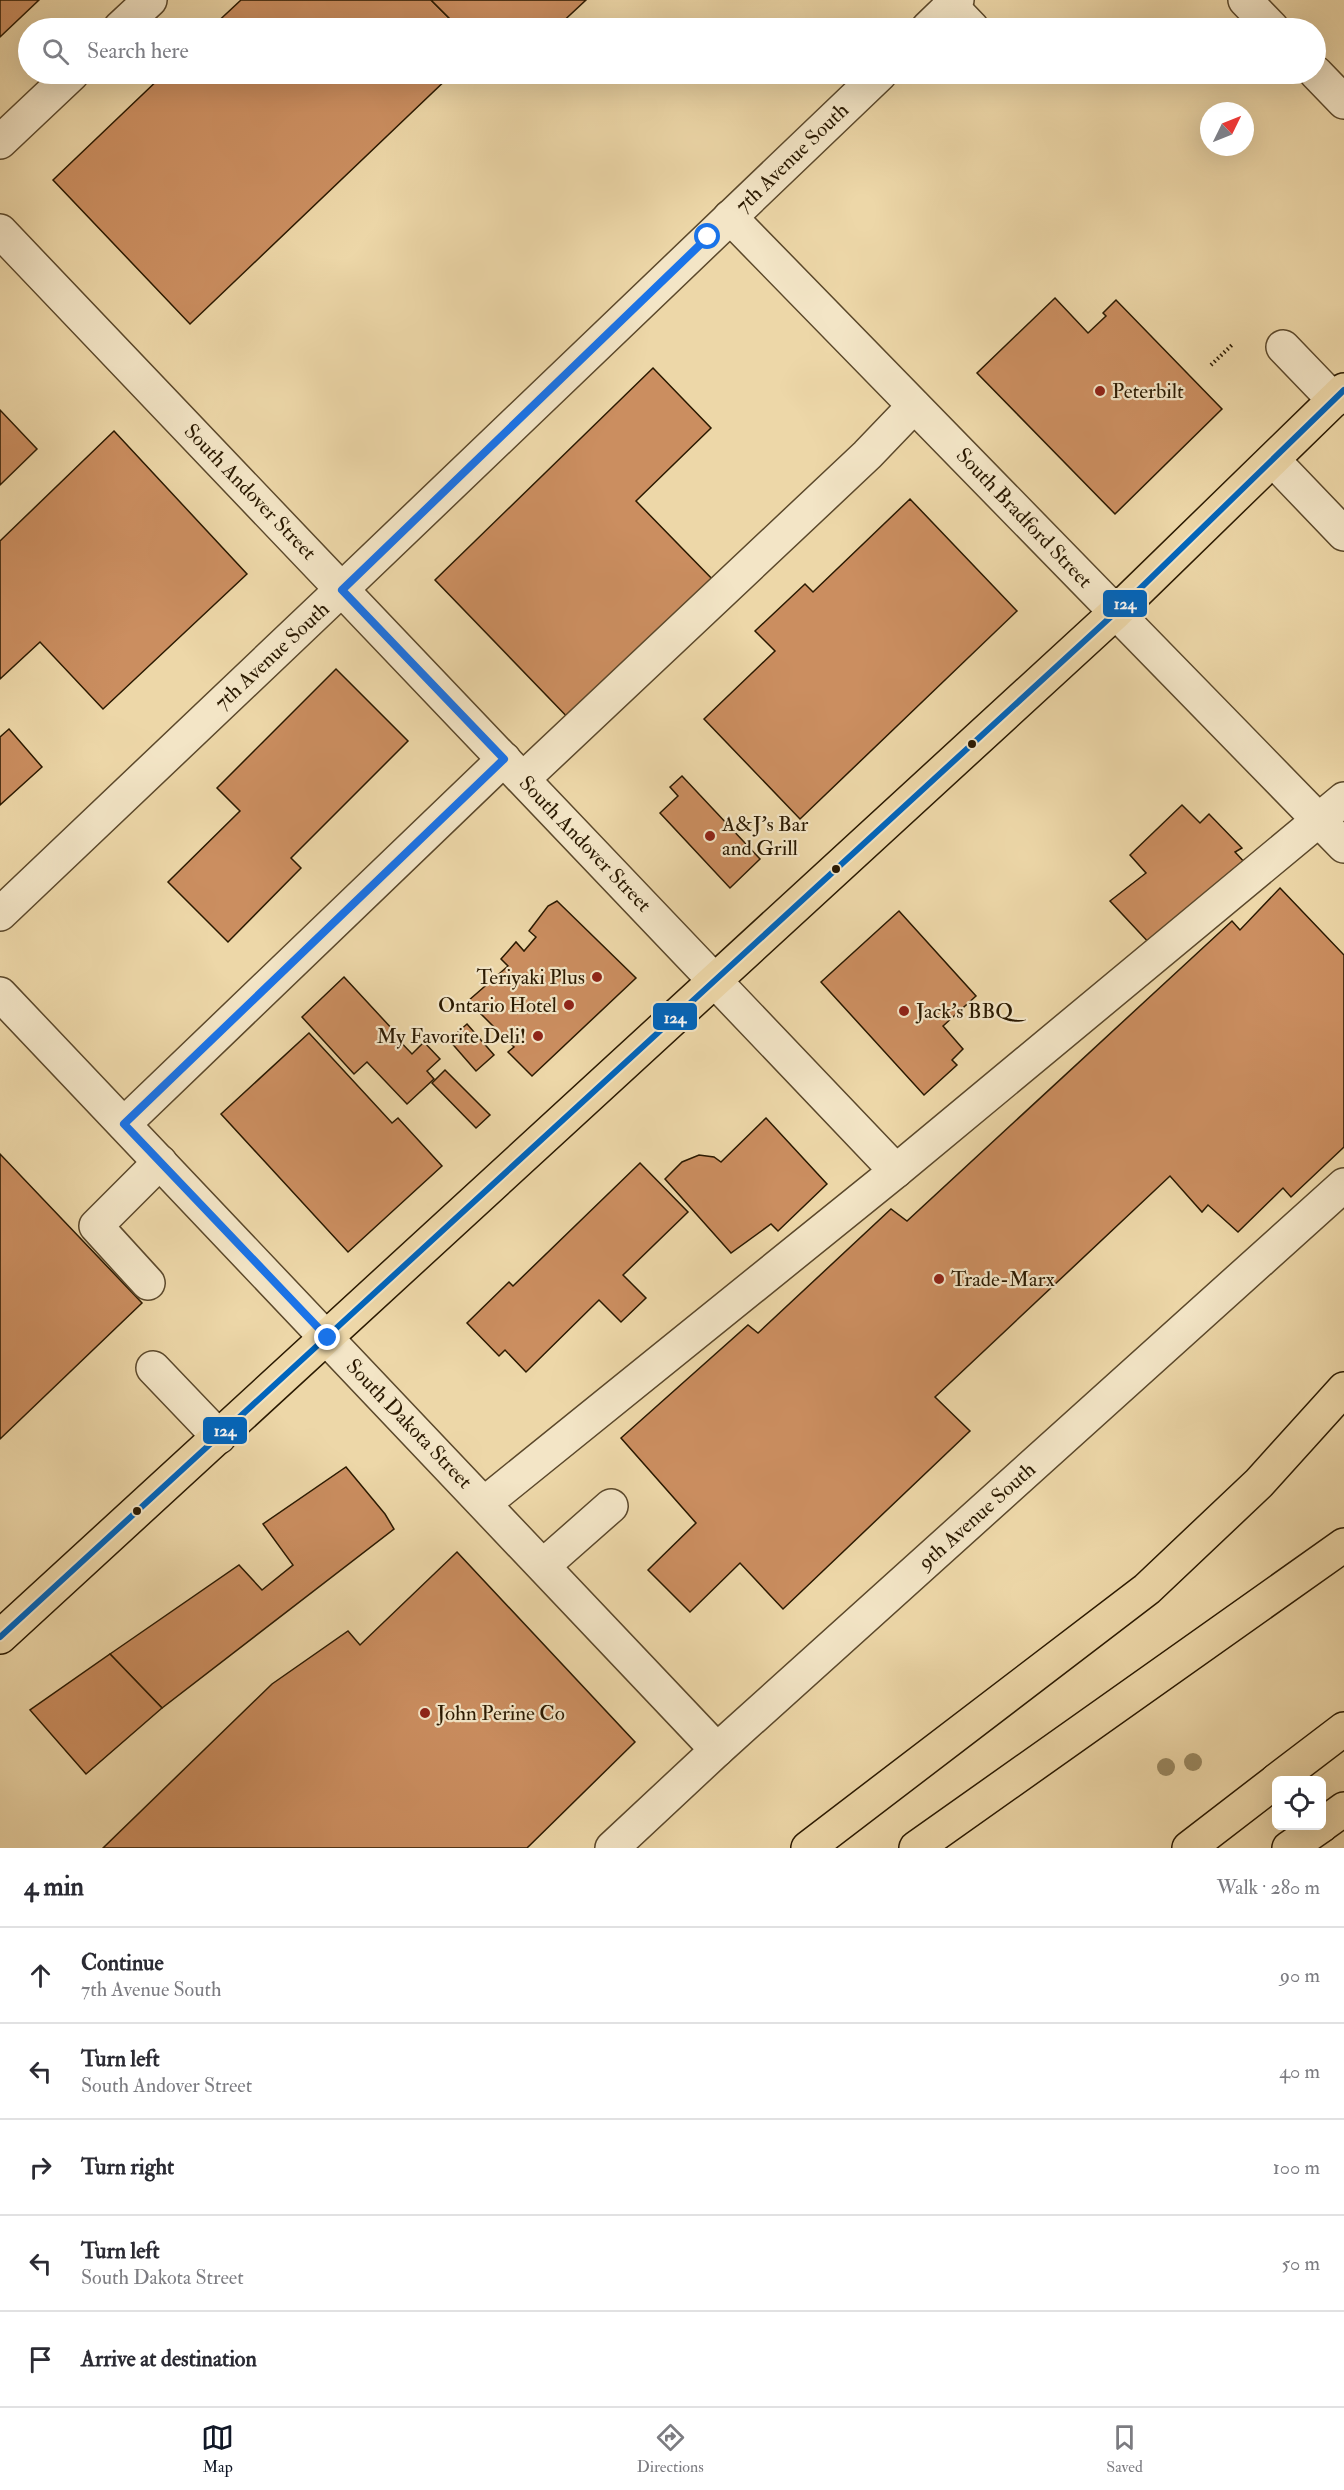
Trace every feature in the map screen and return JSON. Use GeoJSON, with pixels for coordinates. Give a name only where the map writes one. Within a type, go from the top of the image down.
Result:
{"type":"FeatureCollection","features":[{"type":"Feature","properties":{"kind":"main road"},"geometry":{"type":"LineString","coordinates":[[0,1638],[1116,612],[1339,395]]}},
{"type":"Feature","properties":{"kind":"main road"},"geometry":{"type":"LineString","coordinates":[[808,1848],[1147,1590],[1259,1483],[1344,1389]]}},
{"type":"Feature","properties":{"kind":"main road"},"geometry":{"type":"LineString","coordinates":[[916,1848],[1344,1545]]}},
{"type":"Feature","properties":{"kind":"main road"},"geometry":{"type":"LineString","coordinates":[[1283,1776],[1344,1729]]}},
{"type":"Feature","properties":{"kind":"main road"},"geometry":{"type":"LineString","coordinates":[[1189,1848],[1272,1785]]}},
{"type":"Feature","properties":{"kind":"main road"},"geometry":{"type":"LineString","coordinates":[[1326,1822],[1344,1809]]}},
{"type":"Feature","properties":{"kind":"main road"},"geometry":{"type":"LineString","coordinates":[[1290,1848],[1314,1830]]}},
{"type":"Feature","properties":{"kind":"street"},"geometry":{"type":"LineString","coordinates":[[131,18],[150,0]]}},
{"type":"Feature","properties":{"kind":"street"},"geometry":{"type":"LineString","coordinates":[[1245,0],[1262,18]]}},
{"type":"Feature","properties":{"kind":"street"},"geometry":{"type":"LineString","coordinates":[[1326,83],[1344,102]]}},
{"type":"Feature","properties":{"kind":"street"},"geometry":{"type":"LineString","coordinates":[[0,142],[61,84]]}},
{"type":"Feature","properties":{"kind":"street","name":"7th Avenue South"},"geometry":{"type":"LineString","coordinates":[[0,914],[870,84]]}},
{"type":"Feature","properties":{"kind":"street","name":"South Bradford Street"},"geometry":{"type":"LineString","coordinates":[[730,217],[1344,846]]}},
{"type":"Feature","properties":{"kind":"street","name":"South Andover Street"},"geometry":{"type":"LineString","coordinates":[[0,232],[80,333],[342,590],[896,1170]]}},
{"type":"Feature","properties":{"kind":"street"},"geometry":{"type":"LineString","coordinates":[[1283,347],[1339,395]]}},
{"type":"Feature","properties":{"kind":"street"},"geometry":{"type":"LineString","coordinates":[[124,1124],[514,769],[867,455],[914,406]]}},
{"type":"Feature","properties":{"kind":"street"},"geometry":{"type":"LineString","coordinates":[[1273,460],[1344,534]]}},
{"type":"Feature","properties":{"kind":"street"},"geometry":{"type":"LineString","coordinates":[[485,1503],[896,1170],[1344,800]]}},
{"type":"Feature","properties":{"kind":"street","name":"South Dakota Street"},"geometry":{"type":"LineString","coordinates":[[0,994],[717,1750]]}},
{"type":"Feature","properties":{"kind":"street"},"geometry":{"type":"LineString","coordinates":[[148,1283],[96,1226],[160,1162]]}},
{"type":"Feature","properties":{"kind":"street","name":"9th Avenue South"},"geometry":{"type":"LineString","coordinates":[[612,1848],[717,1750],[1344,1185]]}},
{"type":"Feature","properties":{"kind":"street"},"geometry":{"type":"LineString","coordinates":[[153,1368],[219,1437]]}},
{"type":"Feature","properties":{"kind":"street"},"geometry":{"type":"LineString","coordinates":[[544,1565],[611,1506]]}},
{"type":"Feature","properties":{"kind":"path"},"geometry":{"type":"LineString","coordinates":[[1211,365],[1233,344]]}},
{"type":"Feature","properties":{"kind":"building"},"geometry":{"type":"Polygon","coordinates":[[[0,0],[39,0],[18,18],[0,37],[0,0]]]}},
{"type":"Feature","properties":{"kind":"building"},"geometry":{"type":"Polygon","coordinates":[[[241,0],[431,0],[449,18],[222,18],[241,0]]]}},
{"type":"Feature","properties":{"kind":"building"},"geometry":{"type":"Polygon","coordinates":[[[431,0],[586,0],[567,18],[449,18],[431,0]]]}},
{"type":"Feature","properties":{"kind":"building"},"geometry":{"type":"Polygon","coordinates":[[[154,84],[442,84],[190,324],[53,180],[154,84]]]}},
{"type":"Feature","properties":{"kind":"building","name":"Peterbilt"},"geometry":{"type":"Polygon","coordinates":[[[1055,298],[1088,333],[1106,316],[1103,313],[1116,300],[1222,409],[1115,514],[977,373],[1055,298]]]}},
{"type":"Feature","properties":{"kind":"building"},"geometry":{"type":"Polygon","coordinates":[[[653,368],[711,428],[636,501],[718,585],[575,725],[435,580],[653,368]]]}},
{"type":"Feature","properties":{"kind":"building"},"geometry":{"type":"Polygon","coordinates":[[[0,410],[37,449],[0,485],[0,410]]]}},
{"type":"Feature","properties":{"kind":"building"},"geometry":{"type":"Polygon","coordinates":[[[114,431],[247,574],[103,709],[40,642],[0,679],[0,541],[114,431]]]}},
{"type":"Feature","properties":{"kind":"building"},"geometry":{"type":"Polygon","coordinates":[[[910,499],[1017,611],[800,819],[704,719],[775,651],[755,631],[805,584],[813,592],[910,499]]]}},
{"type":"Feature","properties":{"kind":"building"},"geometry":{"type":"Polygon","coordinates":[[[336,669],[408,741],[291,858],[301,868],[228,942],[168,882],[240,811],[217,788],[336,669]]]}},
{"type":"Feature","properties":{"kind":"building"},"geometry":{"type":"Polygon","coordinates":[[[9,729],[42,767],[0,805],[0,737],[9,729]]]}},
{"type":"Feature","properties":{"kind":"building","name":"A&J's Bar and Grill"},"geometry":{"type":"Polygon","coordinates":[[[682,776],[760,859],[730,888],[660,813],[678,796],[670,787],[682,776]]]}},
{"type":"Feature","properties":{"kind":"building"},"geometry":{"type":"Polygon","coordinates":[[[1182,805],[1200,823],[1209,814],[1242,848],[1235,852],[1246,864],[1152,946],[1110,901],[1146,873],[1130,855],[1182,805]]]}},
{"type":"Feature","properties":{"kind":"building","name":"Trade-Marx"},"geometry":{"type":"Polygon","coordinates":[[[1280,888],[1344,955],[1344,1147],[1291,1197],[1283,1188],[1238,1232],[1208,1205],[1202,1212],[1170,1176],[935,1397],[970,1431],[783,1609],[740,1563],[690,1612],[648,1570],[696,1523],[621,1438],[748,1325],[758,1333],[891,1209],[907,1221],[1232,921],[1240,930],[1280,888]]]}},
{"type":"Feature","properties":{"kind":"building"},"geometry":{"type":"Polygon","coordinates":[[[557,901],[636,978],[532,1076],[508,1052],[514,1047],[468,1001],[508,966],[501,959],[516,942],[524,951],[536,937],[529,931],[548,906],[557,901]]]}},
{"type":"Feature","properties":{"kind":"building","name":"Jack's BBQ"},"geometry":{"type":"Polygon","coordinates":[[[899,911],[976,996],[943,1026],[963,1049],[952,1060],[957,1065],[924,1095],[821,982],[899,911]]]}},
{"type":"Feature","properties":{"kind":"building"},"geometry":{"type":"Polygon","coordinates":[[[344,977],[412,1054],[424,1042],[440,1059],[427,1071],[434,1079],[407,1104],[367,1062],[354,1074],[302,1017],[344,977]]]}},
{"type":"Feature","properties":{"kind":"building"},"geometry":{"type":"Polygon","coordinates":[[[467,1024],[494,1055],[476,1071],[449,1040],[467,1024]]]}},
{"type":"Feature","properties":{"kind":"building"},"geometry":{"type":"Polygon","coordinates":[[[309,1033],[392,1123],[398,1118],[442,1166],[348,1252],[221,1114],[309,1033]]]}},
{"type":"Feature","properties":{"kind":"building"},"geometry":{"type":"Polygon","coordinates":[[[445,1070],[490,1115],[476,1128],[432,1083],[445,1070]]]}},
{"type":"Feature","properties":{"kind":"building"},"geometry":{"type":"Polygon","coordinates":[[[766,1118],[827,1184],[778,1231],[771,1224],[731,1253],[665,1179],[682,1162],[699,1155],[714,1157],[721,1162],[766,1118]]]}},
{"type":"Feature","properties":{"kind":"building"},"geometry":{"type":"Polygon","coordinates":[[[0,1154],[142,1303],[0,1439],[0,1154]]]}},
{"type":"Feature","properties":{"kind":"building"},"geometry":{"type":"Polygon","coordinates":[[[640,1163],[688,1212],[623,1275],[646,1298],[621,1322],[599,1300],[526,1372],[505,1350],[499,1356],[467,1323],[509,1282],[513,1286],[640,1163]]]}},
{"type":"Feature","properties":{"kind":"building"},"geometry":{"type":"Polygon","coordinates":[[[346,1467],[385,1514],[394,1529],[162,1708],[110,1654],[239,1565],[262,1590],[293,1565],[263,1524],[346,1467]]]}},
{"type":"Feature","properties":{"kind":"building","name":"John Perine Co"},"geometry":{"type":"Polygon","coordinates":[[[457,1552],[635,1742],[527,1848],[103,1848],[272,1684],[348,1631],[360,1645],[457,1552]]]}},
{"type":"Feature","properties":{"kind":"building"},"geometry":{"type":"Polygon","coordinates":[[[110,1654],[162,1708],[86,1774],[30,1710],[110,1654]]]}},
{"type":"Feature","properties":{"kind":"transit line","name":"124"},"geometry":{"type":"LineString","coordinates":[[0,1637],[1116,612],[1344,390]]}},
{"type":"Feature","properties":{"kind":"place","name":"Peterbilt"},"geometry":{"type":"Point","coordinates":[1100,391]}},
{"type":"Feature","properties":{"kind":"place","name":"A&J's Bar and Grill"},"geometry":{"type":"Point","coordinates":[710,836]}},
{"type":"Feature","properties":{"kind":"place","name":"Teriyaki Plus"},"geometry":{"type":"Point","coordinates":[597,977]}},
{"type":"Feature","properties":{"kind":"place","name":"Ontario Hotel"},"geometry":{"type":"Point","coordinates":[569,1005]}},
{"type":"Feature","properties":{"kind":"place","name":"Jack's BBQ"},"geometry":{"type":"Point","coordinates":[904,1011]}},
{"type":"Feature","properties":{"kind":"place","name":"My Favorite Deli!"},"geometry":{"type":"Point","coordinates":[538,1036]}},
{"type":"Feature","properties":{"kind":"place","name":"Trade-Marx"},"geometry":{"type":"Point","coordinates":[939,1279]}},
{"type":"Feature","properties":{"kind":"place","name":"John Perine Co"},"geometry":{"type":"Point","coordinates":[425,1713]}},
{"type":"Feature","properties":{"kind":"route"},"geometry":{"type":"LineString","coordinates":[[328,1338],[124,1124],[504,759],[342,590],[708,237]]}}]}
